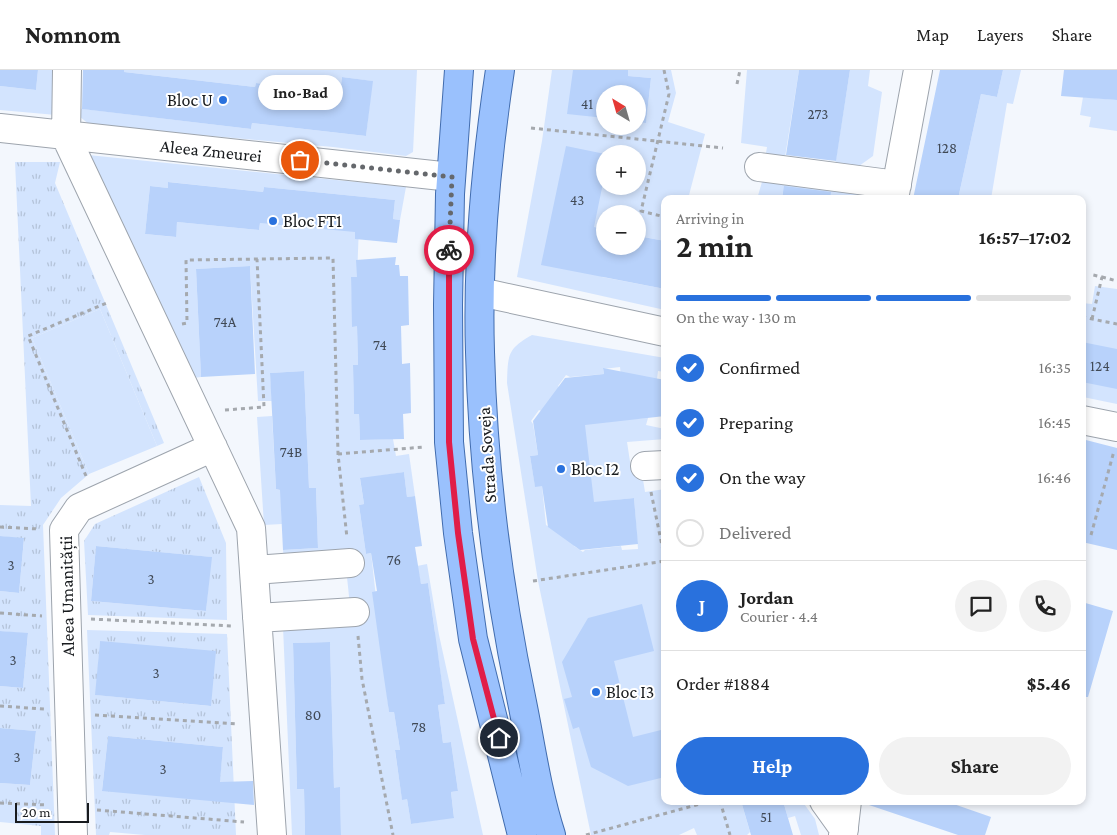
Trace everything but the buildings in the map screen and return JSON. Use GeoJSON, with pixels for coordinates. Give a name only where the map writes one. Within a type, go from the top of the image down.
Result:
{"type":"FeatureCollection","features":[{"type":"Feature","properties":{"kind":"main road","name":"Strada Soveja"},"geometry":{"type":"LineString","coordinates":[[459,70],[452,177],[448,306],[449,442],[458,533],[473,639],[522,835]]}},
{"type":"Feature","properties":{"kind":"main road","name":"Strada Soveja"},"geometry":{"type":"LineString","coordinates":[[500,70],[484,210],[480,292],[480,353],[489,498],[503,606],[552,835]]}},
{"type":"Feature","properties":{"kind":"street"},"geometry":{"type":"LineString","coordinates":[[67,70],[66,137],[251,528],[254,570],[247,622],[272,835]]}},
{"type":"Feature","properties":{"kind":"street"},"geometry":{"type":"LineString","coordinates":[[759,167],[895,192],[918,70]]}},
{"type":"Feature","properties":{"kind":"street","name":"Aleea Zmeurei"},"geometry":{"type":"LineString","coordinates":[[0,128],[66,137],[452,177]]}},
{"type":"Feature","properties":{"kind":"street"},"geometry":{"type":"LineString","coordinates":[[480,292],[661,331]]}},
{"type":"Feature","properties":{"kind":"street"},"geometry":{"type":"LineString","coordinates":[[1086,422],[1116,438]]}},
{"type":"Feature","properties":{"kind":"street","name":"Aleea Umanității"},"geometry":{"type":"LineString","coordinates":[[73,835],[64,530],[78,508],[213,447]]}},
{"type":"Feature","properties":{"kind":"street"},"geometry":{"type":"LineString","coordinates":[[254,570],[350,563]]}},
{"type":"Feature","properties":{"kind":"street"},"geometry":{"type":"LineString","coordinates":[[247,622],[355,612]]}},
{"type":"Feature","properties":{"kind":"street"},"geometry":{"type":"LineString","coordinates":[[826,805],[843,832]]}},
{"type":"Feature","properties":{"kind":"street"},"geometry":{"type":"LineString","coordinates":[[843,832],[846,805]]}},
{"type":"Feature","properties":{"kind":"path"},"geometry":{"type":"LineString","coordinates":[[661,216],[640,211],[669,94],[664,70]]}},
{"type":"Feature","properties":{"kind":"path"},"geometry":{"type":"LineString","coordinates":[[737,84],[740,70]]}},
{"type":"Feature","properties":{"kind":"path"},"geometry":{"type":"LineString","coordinates":[[531,128],[723,148]]}},
{"type":"Feature","properties":{"kind":"path"},"geometry":{"type":"LineString","coordinates":[[157,328],[187,323],[186,260],[333,258],[338,454],[350,563]]}},
{"type":"Feature","properties":{"kind":"path"},"geometry":{"type":"LineString","coordinates":[[196,412],[264,407],[257,259]]}},
{"type":"Feature","properties":{"kind":"path"},"geometry":{"type":"LineString","coordinates":[[1093,276],[1117,281]]}},
{"type":"Feature","properties":{"kind":"path"},"geometry":{"type":"LineString","coordinates":[[1092,318],[1102,278]]}},
{"type":"Feature","properties":{"kind":"path"},"geometry":{"type":"LineString","coordinates":[[89,483],[28,336],[109,302]]}},
{"type":"Feature","properties":{"kind":"path"},"geometry":{"type":"LineString","coordinates":[[1086,317],[1117,324]]}},
{"type":"Feature","properties":{"kind":"path"},"geometry":{"type":"LineString","coordinates":[[1091,535],[1116,438]]}},
{"type":"Feature","properties":{"kind":"path"},"geometry":{"type":"LineString","coordinates":[[338,454],[424,447]]}},
{"type":"Feature","properties":{"kind":"path"},"geometry":{"type":"LineString","coordinates":[[655,465],[661,522]]}},
{"type":"Feature","properties":{"kind":"path"},"geometry":{"type":"LineString","coordinates":[[0,527],[32,529]]}},
{"type":"Feature","properties":{"kind":"path"},"geometry":{"type":"LineString","coordinates":[[533,581],[661,561]]}},
{"type":"Feature","properties":{"kind":"path"},"geometry":{"type":"LineString","coordinates":[[355,612],[362,679],[393,835]]}},
{"type":"Feature","properties":{"kind":"path"},"geometry":{"type":"LineString","coordinates":[[0,613],[51,616]]}},
{"type":"Feature","properties":{"kind":"path"},"geometry":{"type":"LineString","coordinates":[[90,619],[247,622]]}},
{"type":"Feature","properties":{"kind":"path"},"geometry":{"type":"LineString","coordinates":[[0,706],[45,709]]}},
{"type":"Feature","properties":{"kind":"path"},"geometry":{"type":"LineString","coordinates":[[94,715],[240,724]]}},
{"type":"Feature","properties":{"kind":"path"},"geometry":{"type":"LineString","coordinates":[[0,803],[48,805]]}},
{"type":"Feature","properties":{"kind":"path"},"geometry":{"type":"LineString","coordinates":[[586,835],[695,805]]}},
{"type":"Feature","properties":{"kind":"path"},"geometry":{"type":"LineString","coordinates":[[721,805],[730,835]]}},
{"type":"Feature","properties":{"kind":"path"},"geometry":{"type":"LineString","coordinates":[[89,809],[244,822]]}},
{"type":"Feature","properties":{"kind":"green space"},"geometry":{"type":"Polygon","coordinates":[[[38,70],[60,70],[56,115],[0,110],[0,86],[36,90],[38,70]]]}},
{"type":"Feature","properties":{"kind":"green space"},"geometry":{"type":"Polygon","coordinates":[[[124,70],[417,70],[413,152],[406,156],[333,147],[90,125],[74,112],[75,108],[251,129],[252,123],[366,136],[372,81],[342,77],[340,93],[256,83],[255,87],[124,72],[124,70]]]}},
{"type":"Feature","properties":{"kind":"green space"},"geometry":{"type":"Polygon","coordinates":[[[552,70],[573,70],[596,104],[596,135],[646,135],[651,78],[628,76],[628,70],[671,70],[676,93],[668,122],[705,134],[689,195],[661,195],[661,240],[646,237],[646,205],[596,205],[596,255],[607,255],[602,277],[661,288],[661,309],[517,277],[542,141],[552,70]]]}},
{"type":"Feature","properties":{"kind":"green space"},"geometry":{"type":"Polygon","coordinates":[[[747,70],[799,70],[785,157],[835,165],[850,70],[870,70],[868,86],[882,92],[873,156],[852,171],[765,159],[767,147],[741,143],[747,70]]]}},
{"type":"Feature","properties":{"kind":"green space"},"geometry":{"type":"Polygon","coordinates":[[[1003,70],[1021,70],[1013,104],[1007,103],[992,195],[959,195],[981,94],[997,97],[1003,70]]]}},
{"type":"Feature","properties":{"kind":"green space"},"geometry":{"type":"Polygon","coordinates":[[[1083,97],[1117,100],[1117,131],[1089,127],[1091,117],[1080,115],[1083,97]]]}},
{"type":"Feature","properties":{"kind":"green space"},"geometry":{"type":"Polygon","coordinates":[[[88,155],[406,187],[400,220],[393,219],[395,200],[264,187],[263,192],[169,182],[168,188],[150,186],[145,234],[175,237],[177,222],[259,230],[260,223],[359,226],[357,277],[351,277],[353,326],[357,326],[358,365],[353,365],[354,414],[359,414],[360,440],[393,439],[396,456],[409,454],[415,496],[407,497],[404,472],[360,479],[364,504],[359,505],[366,554],[371,553],[389,712],[394,712],[400,750],[395,751],[402,799],[407,799],[411,824],[454,817],[451,792],[458,791],[451,742],[443,743],[438,705],[445,704],[438,656],[426,634],[435,632],[428,583],[421,584],[417,566],[427,564],[439,635],[483,835],[341,835],[340,788],[334,788],[330,642],[293,643],[297,789],[304,789],[305,835],[292,835],[283,627],[352,625],[345,558],[284,560],[283,550],[318,548],[316,488],[309,488],[304,371],[270,373],[272,401],[258,401],[250,266],[196,269],[201,377],[193,378],[88,155]]]}},
{"type":"Feature","properties":{"kind":"green space"},"geometry":{"type":"Polygon","coordinates":[[[15,162],[60,162],[55,183],[164,443],[157,446],[100,309],[32,338],[89,474],[61,498],[43,525],[55,835],[41,835],[41,826],[0,822],[0,783],[30,785],[36,731],[0,728],[0,686],[23,688],[28,634],[0,631],[0,591],[19,593],[24,539],[0,536],[0,505],[31,506],[15,162]]]}},
{"type":"Feature","properties":{"kind":"green space"},"geometry":{"type":"Polygon","coordinates":[[[764,175],[866,191],[866,195],[800,195],[783,192],[783,195],[758,195],[764,175]]]}},
{"type":"Feature","properties":{"kind":"green space"},"geometry":{"type":"Polygon","coordinates":[[[1095,286],[1117,289],[1117,404],[1086,398],[1086,303],[1092,304],[1095,286]]]}},
{"type":"Feature","properties":{"kind":"green space"},"geometry":{"type":"Polygon","coordinates":[[[100,309],[157,446],[89,474],[32,338],[100,309]]]}},
{"type":"Feature","properties":{"kind":"green space"},"geometry":{"type":"Polygon","coordinates":[[[532,335],[661,357],[661,371],[658,371],[657,379],[624,407],[620,367],[603,369],[604,374],[570,377],[566,375],[558,386],[561,389],[543,412],[539,410],[531,421],[538,455],[530,456],[535,486],[542,486],[546,525],[576,543],[574,546],[583,552],[585,550],[621,546],[622,550],[638,549],[634,498],[615,500],[615,505],[589,508],[589,465],[579,422],[648,418],[646,425],[661,428],[661,439],[627,442],[631,468],[641,467],[645,492],[661,490],[661,805],[742,805],[750,832],[747,835],[697,835],[694,828],[679,835],[591,835],[538,581],[507,383],[510,354],[532,335]]]}},
{"type":"Feature","properties":{"kind":"green space"},"geometry":{"type":"Polygon","coordinates":[[[272,416],[276,489],[281,490],[282,524],[264,525],[257,417],[272,416]]]}},
{"type":"Feature","properties":{"kind":"green space"},"geometry":{"type":"Polygon","coordinates":[[[199,477],[226,543],[227,620],[88,615],[84,541],[95,524],[199,477]],[[96,546],[91,601],[206,611],[211,557],[96,546]]]}},
{"type":"Feature","properties":{"kind":"green space"},"geometry":{"type":"Polygon","coordinates":[[[87,630],[227,634],[236,835],[145,835],[110,832],[109,835],[96,835],[87,630]],[[100,641],[96,695],[210,706],[100,641]],[[108,736],[102,790],[218,801],[223,747],[108,736]]]}},
{"type":"Feature","properties":{"kind":"green space"},"geometry":{"type":"Polygon","coordinates":[[[784,805],[805,805],[815,819],[819,835],[801,835],[795,816],[788,818],[784,805]]]}},
{"type":"Feature","properties":{"kind":"way so far"},"geometry":{"type":"LineString","coordinates":[[300,160],[452,177],[449,250]]}},
{"type":"Feature","properties":{"kind":"place","name":"Bloc U"},"geometry":{"type":"Point","coordinates":[223,100]}},
{"type":"Feature","properties":{"kind":"place","name":"Ino-Bad"},"geometry":{"type":"Point","coordinates":[300,160]}},
{"type":"Feature","properties":{"kind":"place","name":"Bloc FT1"},"geometry":{"type":"Point","coordinates":[273,221]}},
{"type":"Feature","properties":{"kind":"place","name":"Bloc I2"},"geometry":{"type":"Point","coordinates":[561,469]}},
{"type":"Feature","properties":{"kind":"place","name":"Bloc I3"},"geometry":{"type":"Point","coordinates":[596,692]}},
{"type":"Feature","properties":{"kind":"route"},"geometry":{"type":"LineString","coordinates":[[449,250],[449,442],[458,533],[473,639],[499,738]]}}]}
